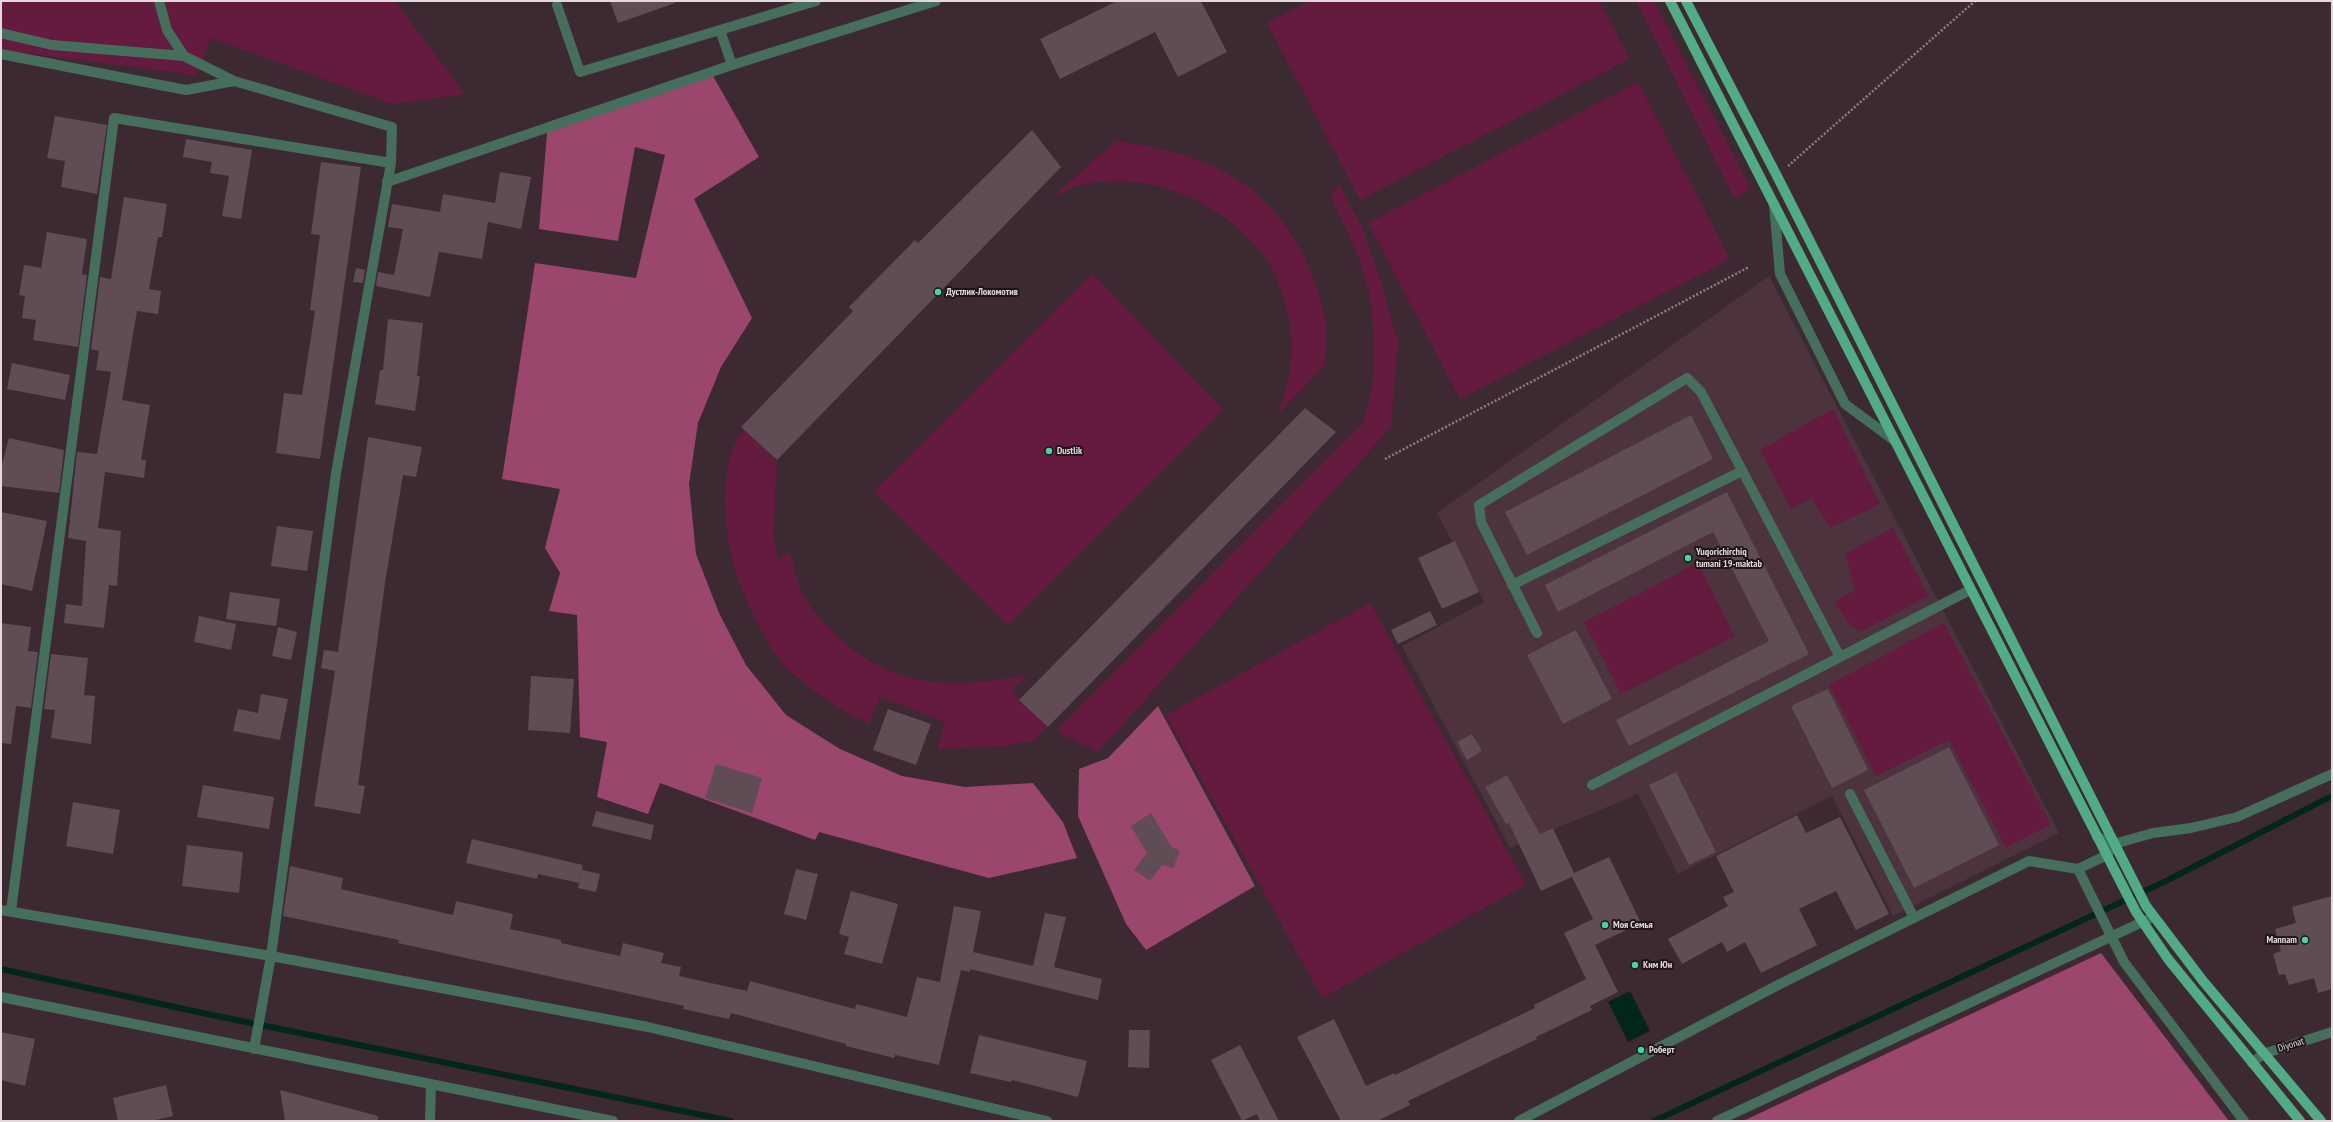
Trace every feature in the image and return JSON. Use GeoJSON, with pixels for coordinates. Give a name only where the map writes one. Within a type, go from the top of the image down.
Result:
{"type":"FeatureCollection","features":[{"type":"Feature","properties":{"kind":"main road"},"geometry":{"type":"LineString","coordinates":[[1670,1],[1773,200],[1970,590],[2142,923],[2168,959],[2300,1121]]}},
{"type":"Feature","properties":{"kind":"main road"},"geometry":{"type":"LineString","coordinates":[[1686,1],[1777,176],[2146,906],[2153,917],[2263,1054],[2321,1121]]}},
{"type":"Feature","properties":{"kind":"street"},"geometry":{"type":"LineString","coordinates":[[159,1],[167,30],[184,56]]}},
{"type":"Feature","properties":{"kind":"street"},"geometry":{"type":"LineString","coordinates":[[557,5],[580,72],[816,1]]}},
{"type":"Feature","properties":{"kind":"street"},"geometry":{"type":"LineString","coordinates":[[387,182],[732,65],[936,1]]}},
{"type":"Feature","properties":{"kind":"street"},"geometry":{"type":"LineString","coordinates":[[720,30],[732,65]]}},
{"type":"Feature","properties":{"kind":"street"},"geometry":{"type":"LineString","coordinates":[[1,33],[52,44],[184,56],[234,81],[392,127],[391,163],[336,473],[271,956],[254,1048]]}},
{"type":"Feature","properties":{"kind":"street"},"geometry":{"type":"LineString","coordinates":[[1,54],[186,90],[234,81]]}},
{"type":"Feature","properties":{"kind":"street"},"geometry":{"type":"LineString","coordinates":[[391,163],[114,118],[6,910],[271,956],[648,1027],[1047,1121]]}},
{"type":"Feature","properties":{"kind":"street"},"geometry":{"type":"LineString","coordinates":[[1773,200],[1780,274],[1845,404],[1895,441]]}},
{"type":"Feature","properties":{"kind":"street"},"geometry":{"type":"LineString","coordinates":[[1537,633],[1481,522],[1479,505],[1686,378],[1701,392],[1840,657]]}},
{"type":"Feature","properties":{"kind":"street"},"geometry":{"type":"LineString","coordinates":[[1512,585],[1742,471]]}},
{"type":"Feature","properties":{"kind":"street"},"geometry":{"type":"LineString","coordinates":[[1592,785],[1970,590]]}},
{"type":"Feature","properties":{"kind":"street"},"geometry":{"type":"LineString","coordinates":[[2097,837],[2114,844],[2153,833],[2191,828],[2237,817],[2332,774]]}},
{"type":"Feature","properties":{"kind":"street"},"geometry":{"type":"LineString","coordinates":[[1850,794],[1914,918]]}},
{"type":"Feature","properties":{"kind":"street"},"geometry":{"type":"LineString","coordinates":[[1519,1121],[1780,984],[2029,861],[2078,870],[2107,856],[2114,844]]}},
{"type":"Feature","properties":{"kind":"street"},"geometry":{"type":"LineString","coordinates":[[2078,870],[2124,962],[2242,1120]]}},
{"type":"Feature","properties":{"kind":"street"},"geometry":{"type":"LineString","coordinates":[[1717,1121],[2153,917]]}},
{"type":"Feature","properties":{"kind":"street"},"geometry":{"type":"LineString","coordinates":[[1,997],[613,1121]]}},
{"type":"Feature","properties":{"kind":"street","name":"Diyonat"},"geometry":{"type":"LineString","coordinates":[[2252,1062],[2263,1054],[2332,1032]]}},
{"type":"Feature","properties":{"kind":"street"},"geometry":{"type":"LineString","coordinates":[[430,1121],[431,1085]]}},
{"type":"Feature","properties":{"kind":"path"},"geometry":{"type":"LineString","coordinates":[[1777,176],[1975,1]]}},
{"type":"Feature","properties":{"kind":"path"},"geometry":{"type":"LineString","coordinates":[[1385,459],[1749,267]]}},
{"type":"Feature","properties":{"kind":"shaded area"},"geometry":{"type":"Polygon","coordinates":[[[1,1],[395,1],[465,94],[392,104],[211,38],[196,75],[1,50],[1,1]]]}},
{"type":"Feature","properties":{"kind":"shaded area"},"geometry":{"type":"Polygon","coordinates":[[[1310,1],[1599,1],[1630,59],[1360,200],[1267,23],[1310,1]]]}},
{"type":"Feature","properties":{"kind":"shaded area"},"geometry":{"type":"Polygon","coordinates":[[[1636,1],[1654,1],[1751,189],[1734,198],[1636,1]]]}},
{"type":"Feature","properties":{"kind":"shaded area"},"geometry":{"type":"Polygon","coordinates":[[[709,69],[759,157],[694,199],[752,318],[721,367],[698,423],[689,484],[696,554],[719,613],[746,665],[786,715],[840,749],[902,776],[965,787],[1033,783],[1063,822],[1077,858],[989,878],[819,832],[815,840],[660,783],[648,814],[597,797],[607,742],[580,737],[577,615],[549,611],[560,573],[545,548],[560,489],[502,479],[535,263],[636,278],[665,155],[635,147],[618,241],[539,229],[548,122],[709,69]]]}},
{"type":"Feature","properties":{"kind":"shaded area"},"geometry":{"type":"Polygon","coordinates":[[[1638,82],[1730,259],[1460,399],[1368,223],[1638,82]]]}},
{"type":"Feature","properties":{"kind":"shaded area"},"geometry":{"type":"Polygon","coordinates":[[[1116,141],[1177,153],[1204,162],[1229,174],[1252,190],[1272,209],[1290,233],[1306,261],[1321,300],[1326,325],[1325,364],[1278,415],[1290,366],[1292,345],[1287,312],[1276,276],[1270,265],[1256,246],[1239,229],[1220,214],[1177,192],[1154,185],[1130,181],[1106,181],[1078,186],[1051,198],[1116,141]]]}},
{"type":"Feature","properties":{"kind":"shaded area"},"geometry":{"type":"Polygon","coordinates":[[[1339,185],[1362,227],[1379,275],[1398,342],[1391,427],[1098,752],[1056,731],[1362,424],[1370,398],[1374,359],[1371,302],[1366,279],[1357,255],[1330,196],[1339,185]]]}},
{"type":"Feature","properties":{"kind":"shaded area","name":"Dustlik"},"geometry":{"type":"Polygon","coordinates":[[[1093,274],[1223,410],[1008,625],[874,492],[1093,274]]]}},
{"type":"Feature","properties":{"kind":"shaded area","name":"Yuqorichirchiq tumani 19-maktab"},"geometry":{"type":"Polygon","coordinates":[[[1769,276],[2059,833],[1893,916],[1832,796],[1678,874],[1638,794],[1510,848],[1402,646],[1484,602],[1437,513],[1769,276]]]}},
{"type":"Feature","properties":{"kind":"shaded area"},"geometry":{"type":"Polygon","coordinates":[[[1833,409],[1880,504],[1830,528],[1811,498],[1791,509],[1760,450],[1833,409]]]}},
{"type":"Feature","properties":{"kind":"shaded area"},"geometry":{"type":"Polygon","coordinates":[[[744,429],[777,462],[773,532],[778,560],[790,551],[797,579],[803,595],[816,614],[837,636],[859,654],[881,667],[904,676],[927,681],[952,683],[977,682],[1029,674],[1011,691],[1048,727],[1032,741],[1000,747],[937,749],[945,722],[880,697],[869,724],[830,703],[795,676],[773,651],[760,628],[742,588],[729,545],[725,500],[726,478],[731,453],[744,429]]]}},
{"type":"Feature","properties":{"kind":"shaded area"},"geometry":{"type":"Polygon","coordinates":[[[1893,528],[1928,596],[1862,631],[1850,626],[1834,602],[1855,589],[1845,554],[1893,528]]]}},
{"type":"Feature","properties":{"kind":"shaded area"},"geometry":{"type":"Polygon","coordinates":[[[1698,563],[1735,636],[1621,694],[1584,622],[1698,563]]]}},
{"type":"Feature","properties":{"kind":"shaded area"},"geometry":{"type":"Polygon","coordinates":[[[1370,603],[1526,885],[1322,998],[1166,715],[1370,603]]]}},
{"type":"Feature","properties":{"kind":"shaded area"},"geometry":{"type":"Polygon","coordinates":[[[1944,623],[2051,824],[2006,848],[1949,740],[1876,776],[1829,685],[1944,623]]]}},
{"type":"Feature","properties":{"kind":"shaded area"},"geometry":{"type":"Polygon","coordinates":[[[1158,706],[1255,886],[1146,950],[1126,924],[1078,816],[1079,769],[1108,758],[1158,706]]]}},
{"type":"Feature","properties":{"kind":"shaded area"},"geometry":{"type":"Polygon","coordinates":[[[2101,953],[2229,1121],[1743,1121],[2101,953]]]}},
{"type":"Feature","properties":{"kind":"shaded area"},"geometry":{"type":"Polygon","coordinates":[[[1630,991],[1650,1031],[1628,1042],[1608,1002],[1630,991]]]}},
{"type":"Feature","properties":{"kind":"building"},"geometry":{"type":"Polygon","coordinates":[[[610,1],[675,1],[675,3],[618,23],[610,1]]]}},
{"type":"Feature","properties":{"kind":"building"},"geometry":{"type":"Polygon","coordinates":[[[1117,1],[1201,1],[1227,52],[1178,77],[1155,32],[1060,79],[1040,39],[1117,1]]]}},
{"type":"Feature","properties":{"kind":"building"},"geometry":{"type":"Polygon","coordinates":[[[55,116],[107,125],[97,194],[61,187],[65,161],[47,158],[55,116]]]}},
{"type":"Feature","properties":{"kind":"building","name":"Дустлик-Локомотив"},"geometry":{"type":"Polygon","coordinates":[[[1032,130],[1061,167],[777,460],[741,427],[853,311],[849,307],[915,240],[918,243],[1032,130]]]}},
{"type":"Feature","properties":{"kind":"building"},"geometry":{"type":"Polygon","coordinates":[[[186,139],[252,150],[241,219],[222,216],[229,176],[210,173],[212,162],[183,157],[186,139]]]}},
{"type":"Feature","properties":{"kind":"building"},"geometry":{"type":"Polygon","coordinates":[[[321,162],[361,167],[320,459],[276,453],[284,393],[302,395],[315,311],[310,310],[320,235],[311,234],[321,162]]]}},
{"type":"Feature","properties":{"kind":"building"},"geometry":{"type":"Polygon","coordinates":[[[500,172],[531,177],[521,229],[488,222],[482,259],[439,252],[430,297],[376,286],[378,272],[394,275],[403,229],[388,227],[392,204],[440,212],[443,194],[495,203],[500,172]]]}},
{"type":"Feature","properties":{"kind":"building"},"geometry":{"type":"Polygon","coordinates":[[[124,197],[167,204],[162,237],[158,237],[149,289],[161,291],[158,314],[137,311],[122,400],[150,405],[141,460],[146,460],[144,478],[105,472],[98,528],[121,531],[117,586],[109,585],[104,628],[64,623],[66,604],[82,606],[86,541],[68,538],[77,452],[97,454],[111,372],[96,370],[99,351],[91,349],[100,277],[111,279],[124,197]]]}},
{"type":"Feature","properties":{"kind":"building"},"geometry":{"type":"Polygon","coordinates":[[[47,232],[87,239],[82,274],[87,275],[78,347],[33,340],[36,320],[22,318],[25,296],[19,295],[24,265],[41,268],[47,232]]]}},
{"type":"Feature","properties":{"kind":"building"},"geometry":{"type":"Polygon","coordinates":[[[356,268],[365,270],[363,283],[353,282],[356,268]]]}},
{"type":"Feature","properties":{"kind":"building"},"geometry":{"type":"Polygon","coordinates":[[[388,319],[423,323],[417,376],[420,376],[415,411],[375,404],[380,370],[383,370],[388,319]]]}},
{"type":"Feature","properties":{"kind":"building"},"geometry":{"type":"Polygon","coordinates":[[[12,363],[70,375],[65,400],[7,389],[12,363]]]}},
{"type":"Feature","properties":{"kind":"building"},"geometry":{"type":"Polygon","coordinates":[[[1305,408],[1336,432],[1048,727],[1019,700],[1305,408]]]}},
{"type":"Feature","properties":{"kind":"building"},"geometry":{"type":"Polygon","coordinates":[[[1691,415],[1713,459],[1527,555],[1505,512],[1691,415]]]}},
{"type":"Feature","properties":{"kind":"building"},"geometry":{"type":"Polygon","coordinates":[[[368,437],[422,447],[416,477],[403,475],[385,583],[358,785],[365,786],[360,814],[314,806],[335,671],[321,668],[324,650],[338,652],[368,437]]]}},
{"type":"Feature","properties":{"kind":"building"},"geometry":{"type":"Polygon","coordinates":[[[9,438],[64,450],[59,493],[1,486],[2,464],[9,438]]]}},
{"type":"Feature","properties":{"kind":"building"},"geometry":{"type":"Polygon","coordinates":[[[1727,492],[1809,654],[1629,746],[1616,720],[1769,641],[1713,532],[1558,612],[1545,585],[1727,492]]]}},
{"type":"Feature","properties":{"kind":"building"},"geometry":{"type":"Polygon","coordinates":[[[1,512],[47,521],[32,591],[1,584],[1,512]]]}},
{"type":"Feature","properties":{"kind":"building"},"geometry":{"type":"Polygon","coordinates":[[[277,526],[313,531],[307,571],[271,566],[277,526]]]}},
{"type":"Feature","properties":{"kind":"building"},"geometry":{"type":"Polygon","coordinates":[[[1455,541],[1479,592],[1442,609],[1418,558],[1455,541]]]}},
{"type":"Feature","properties":{"kind":"building"},"geometry":{"type":"Polygon","coordinates":[[[230,592],[280,599],[276,626],[226,619],[230,592]]]}},
{"type":"Feature","properties":{"kind":"building"},"geometry":{"type":"Polygon","coordinates":[[[1430,611],[1437,625],[1398,644],[1391,630],[1430,611]]]}},
{"type":"Feature","properties":{"kind":"building"},"geometry":{"type":"Polygon","coordinates":[[[199,616],[236,624],[231,650],[194,642],[199,616]]]}},
{"type":"Feature","properties":{"kind":"building"},"geometry":{"type":"Polygon","coordinates":[[[1,623],[31,627],[28,651],[38,652],[31,708],[16,706],[11,744],[1,743],[1,623]]]}},
{"type":"Feature","properties":{"kind":"building"},"geometry":{"type":"Polygon","coordinates":[[[278,627],[297,632],[291,660],[272,656],[278,627]]]}},
{"type":"Feature","properties":{"kind":"building"},"geometry":{"type":"Polygon","coordinates":[[[1576,630],[1612,699],[1563,724],[1527,655],[1576,630]]]}},
{"type":"Feature","properties":{"kind":"building"},"geometry":{"type":"Polygon","coordinates":[[[51,654],[88,658],[84,695],[95,696],[91,744],[51,738],[55,710],[44,709],[51,654]]]}},
{"type":"Feature","properties":{"kind":"building"},"geometry":{"type":"Polygon","coordinates":[[[531,676],[574,679],[570,733],[528,730],[531,676]]]}},
{"type":"Feature","properties":{"kind":"building"},"geometry":{"type":"Polygon","coordinates":[[[1828,689],[1868,770],[1832,788],[1791,706],[1828,689]]]}},
{"type":"Feature","properties":{"kind":"building"},"geometry":{"type":"Polygon","coordinates":[[[261,694],[288,699],[280,740],[233,731],[238,709],[258,713],[261,694]]]}},
{"type":"Feature","properties":{"kind":"building"},"geometry":{"type":"Polygon","coordinates":[[[888,709],[931,724],[916,765],[873,750],[888,709]]]}},
{"type":"Feature","properties":{"kind":"building"},"geometry":{"type":"Polygon","coordinates":[[[1472,734],[1482,751],[1467,760],[1457,742],[1472,734]]]}},
{"type":"Feature","properties":{"kind":"building"},"geometry":{"type":"Polygon","coordinates":[[[1949,747],[1999,845],[1914,888],[1864,790],[1949,747]]]}},
{"type":"Feature","properties":{"kind":"building"},"geometry":{"type":"Polygon","coordinates":[[[716,764],[762,778],[752,813],[705,798],[716,764]]]}},
{"type":"Feature","properties":{"kind":"building"},"geometry":{"type":"Polygon","coordinates":[[[1676,772],[1716,852],[1689,865],[1649,785],[1676,772]]]}},
{"type":"Feature","properties":{"kind":"building"},"geometry":{"type":"Polygon","coordinates":[[[1507,775],[1540,834],[1553,828],[1574,873],[1609,857],[1641,923],[1595,945],[1618,992],[1590,1006],[1592,1010],[1536,1037],[1537,1039],[1408,1101],[1410,1105],[1377,1121],[1341,1121],[1297,1037],[1334,1019],[1366,1086],[1394,1073],[1395,1075],[1535,1008],[1534,1005],[1586,979],[1564,933],[1593,919],[1572,877],[1541,891],[1509,823],[1506,824],[1485,787],[1507,775]]]}},
{"type":"Feature","properties":{"kind":"building"},"geometry":{"type":"Polygon","coordinates":[[[203,785],[274,797],[269,829],[197,817],[203,785]]]}},
{"type":"Feature","properties":{"kind":"building"},"geometry":{"type":"Polygon","coordinates":[[[73,802],[120,810],[113,854],[66,846],[73,802]]]}},
{"type":"Feature","properties":{"kind":"building"},"geometry":{"type":"Polygon","coordinates":[[[596,811],[654,825],[651,840],[592,826],[596,811]]]}},
{"type":"Feature","properties":{"kind":"building"},"geometry":{"type":"Polygon","coordinates":[[[1151,813],[1171,846],[1180,851],[1173,868],[1162,865],[1150,881],[1134,870],[1147,853],[1131,826],[1151,813]]]}},
{"type":"Feature","properties":{"kind":"building"},"geometry":{"type":"Polygon","coordinates":[[[1797,815],[1806,833],[1840,817],[1889,914],[1856,930],[1836,891],[1799,909],[1817,945],[1761,973],[1745,942],[1727,952],[1722,942],[1682,964],[1668,939],[1728,906],[1723,897],[1734,892],[1716,856],[1797,815]]]}},
{"type":"Feature","properties":{"kind":"building"},"geometry":{"type":"Polygon","coordinates":[[[472,839],[583,865],[579,883],[538,874],[537,879],[466,863],[472,839]]]}},
{"type":"Feature","properties":{"kind":"building"},"geometry":{"type":"Polygon","coordinates":[[[187,845],[243,852],[239,893],[182,886],[187,845]]]}},
{"type":"Feature","properties":{"kind":"building"},"geometry":{"type":"Polygon","coordinates":[[[290,866],[343,878],[341,889],[453,915],[456,901],[513,914],[510,929],[561,940],[561,943],[620,956],[623,943],[664,953],[661,963],[681,967],[679,976],[747,991],[750,981],[855,1009],[856,1004],[907,1017],[917,977],[940,982],[954,906],[981,911],[973,952],[1033,966],[1045,913],[1066,917],[1054,967],[1102,979],[1098,1000],[970,969],[970,972],[961,970],[939,1065],[895,1055],[894,1058],[846,1046],[846,1044],[731,1013],[729,1019],[683,1009],[684,1006],[398,943],[399,940],[283,916],[290,866]]]}},
{"type":"Feature","properties":{"kind":"building"},"geometry":{"type":"Polygon","coordinates":[[[796,869],[818,874],[806,920],[784,914],[796,869]]]}},
{"type":"Feature","properties":{"kind":"building"},"geometry":{"type":"Polygon","coordinates":[[[582,870],[600,874],[596,892],[578,888],[582,870]]]}},
{"type":"Feature","properties":{"kind":"building"},"geometry":{"type":"Polygon","coordinates":[[[851,891],[898,904],[882,964],[844,954],[849,937],[839,934],[851,891]]]}},
{"type":"Feature","properties":{"kind":"building","name":"Mannam"},"geometry":{"type":"Polygon","coordinates":[[[2332,896],[2332,989],[2318,993],[2314,978],[2289,985],[2285,974],[2279,975],[2273,954],[2281,951],[2275,929],[2296,923],[2292,907],[2332,896]]]}},
{"type":"Feature","properties":{"kind":"building"},"geometry":{"type":"Polygon","coordinates":[[[1129,1030],[1150,1030],[1149,1068],[1128,1067],[1129,1030]]]}},
{"type":"Feature","properties":{"kind":"building"},"geometry":{"type":"Polygon","coordinates":[[[1,1032],[35,1039],[25,1086],[1,1080],[1,1032]]]}},
{"type":"Feature","properties":{"kind":"building"},"geometry":{"type":"Polygon","coordinates":[[[979,1035],[1087,1061],[1078,1097],[1012,1080],[1011,1082],[970,1073],[979,1035]]]}},
{"type":"Feature","properties":{"kind":"building"},"geometry":{"type":"Polygon","coordinates":[[[1240,1045],[1279,1121],[1260,1121],[1257,1114],[1242,1121],[1211,1060],[1240,1045]]]}},
{"type":"Feature","properties":{"kind":"building"},"geometry":{"type":"Polygon","coordinates":[[[166,1085],[173,1116],[151,1121],[118,1121],[113,1098],[166,1085]]]}},
{"type":"Feature","properties":{"kind":"building"},"geometry":{"type":"Polygon","coordinates":[[[280,1090],[378,1116],[378,1121],[285,1121],[280,1090]]]}},
{"type":"Feature","properties":{"kind":"waterway"},"geometry":{"type":"LineString","coordinates":[[1654,1121],[2164,882],[2332,796]]}},
{"type":"Feature","properties":{"kind":"waterway"},"geometry":{"type":"LineString","coordinates":[[1,969],[207,1014],[731,1121]]}},
{"type":"Feature","properties":{"kind":"place","name":"Дустлик-Локомотив"},"geometry":{"type":"Point","coordinates":[938,292]}},
{"type":"Feature","properties":{"kind":"place","name":"Dustlik"},"geometry":{"type":"Point","coordinates":[1049,451]}},
{"type":"Feature","properties":{"kind":"place","name":"Yuqorichirchiq tumani 19-maktab"},"geometry":{"type":"Point","coordinates":[1688,558]}},
{"type":"Feature","properties":{"kind":"place","name":"Моя Семья"},"geometry":{"type":"Point","coordinates":[1605,925]}},
{"type":"Feature","properties":{"kind":"place","name":"Mannam"},"geometry":{"type":"Point","coordinates":[2305,940]}},
{"type":"Feature","properties":{"kind":"place","name":"Ким Юн"},"geometry":{"type":"Point","coordinates":[1635,965]}},
{"type":"Feature","properties":{"kind":"place","name":"Роберт"},"geometry":{"type":"Point","coordinates":[1641,1050]}}]}
